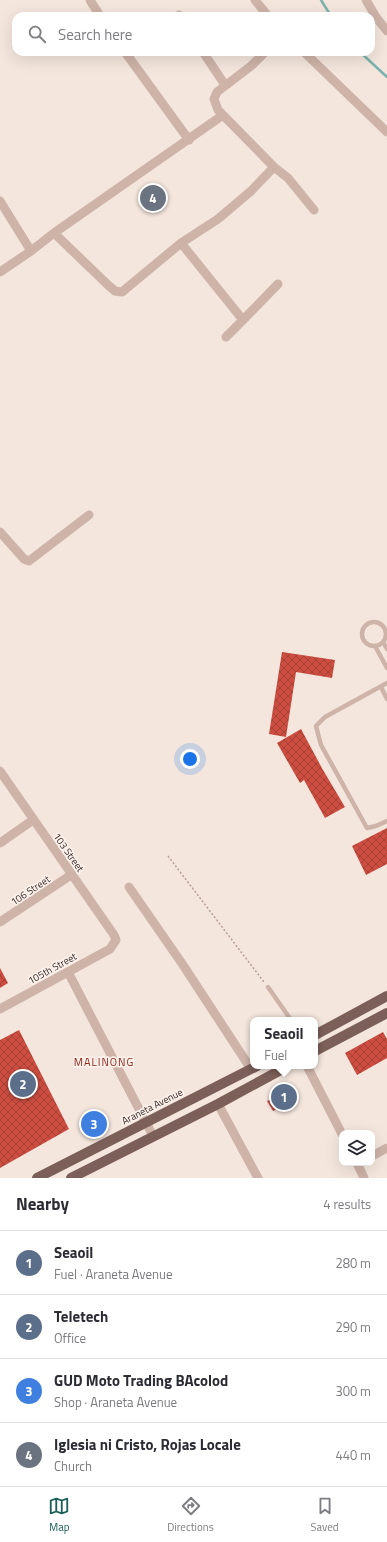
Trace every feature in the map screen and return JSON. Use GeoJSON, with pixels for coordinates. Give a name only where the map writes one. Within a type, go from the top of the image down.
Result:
{"type":"FeatureCollection","features":[{"type":"Feature","properties":{"kind":"main road"},"geometry":{"type":"LineString","coordinates":[[318,1033],[387,996]]}},
{"type":"Feature","properties":{"kind":"main road"},"geometry":{"type":"LineString","coordinates":[[370,1005],[377,1019]]}},
{"type":"Feature","properties":{"kind":"main road"},"geometry":{"type":"LineString","coordinates":[[318,1049],[387,1013]]}},
{"type":"Feature","properties":{"kind":"main road","name":"Araneta Avenue"},"geometry":{"type":"LineString","coordinates":[[37,1178],[252,1069]]}},
{"type":"Feature","properties":{"kind":"main road"},"geometry":{"type":"LineString","coordinates":[[71,1178],[83,1175],[153,1136],[218,1104],[282,1069]]}},
{"type":"Feature","properties":{"kind":"street"},"geometry":{"type":"LineString","coordinates":[[90,0],[98,12]]}},
{"type":"Feature","properties":{"kind":"street"},"geometry":{"type":"LineString","coordinates":[[255,0],[265,12]]}},
{"type":"Feature","properties":{"kind":"street"},"geometry":{"type":"LineString","coordinates":[[366,0],[373,12]]}},
{"type":"Feature","properties":{"kind":"street"},"geometry":{"type":"LineString","coordinates":[[375,15],[386,26]]}},
{"type":"Feature","properties":{"kind":"street"},"geometry":{"type":"LineString","coordinates":[[128,56],[189,140]]}},
{"type":"Feature","properties":{"kind":"street"},"geometry":{"type":"LineString","coordinates":[[206,56],[224,85]]}},
{"type":"Feature","properties":{"kind":"street"},"geometry":{"type":"LineString","coordinates":[[262,56],[251,66],[224,85],[217,92],[214,99],[218,110],[274,167],[288,178],[314,210]]}},
{"type":"Feature","properties":{"kind":"street"},"geometry":{"type":"LineString","coordinates":[[308,56],[387,132]]}},
{"type":"Feature","properties":{"kind":"street"},"geometry":{"type":"LineString","coordinates":[[0,272],[223,115]]}},
{"type":"Feature","properties":{"kind":"street"},"geometry":{"type":"LineString","coordinates":[[54,233],[108,285],[115,291],[122,292],[181,243],[218,219],[251,191],[274,167]]}},
{"type":"Feature","properties":{"kind":"street"},"geometry":{"type":"LineString","coordinates":[[0,201],[31,251]]}},
{"type":"Feature","properties":{"kind":"street"},"geometry":{"type":"LineString","coordinates":[[181,243],[243,320]]}},
{"type":"Feature","properties":{"kind":"street"},"geometry":{"type":"LineString","coordinates":[[226,337],[278,284]]}},
{"type":"Feature","properties":{"kind":"street"},"geometry":{"type":"LineString","coordinates":[[0,532],[24,559],[29,561],[89,515]]}},
{"type":"Feature","properties":{"kind":"street","name":"103 Street"},"geometry":{"type":"LineString","coordinates":[[0,771],[114,935],[116,940],[114,945]]}},
{"type":"Feature","properties":{"kind":"street"},"geometry":{"type":"LineString","coordinates":[[0,844],[33,820]]}},
{"type":"Feature","properties":{"kind":"street","name":"106 Street"},"geometry":{"type":"LineString","coordinates":[[0,922],[71,875]]}},
{"type":"Feature","properties":{"kind":"street"},"geometry":{"type":"LineString","coordinates":[[129,888],[250,1062]]}},
{"type":"Feature","properties":{"kind":"street","name":"105th Street"},"geometry":{"type":"LineString","coordinates":[[0,1009],[110,949],[114,945]]}},
{"type":"Feature","properties":{"kind":"street"},"geometry":{"type":"LineString","coordinates":[[68,972],[153,1136]]}},
{"type":"Feature","properties":{"kind":"street"},"geometry":{"type":"LineString","coordinates":[[309,1069],[340,1130]]}},
{"type":"Feature","properties":{"kind":"street"},"geometry":{"type":"LineString","coordinates":[[218,1104],[258,1178]]}},
{"type":"Feature","properties":{"kind":"street"},"geometry":{"type":"LineString","coordinates":[[375,1154],[387,1148]]}},
{"type":"Feature","properties":{"kind":"street"},"geometry":{"type":"LineString","coordinates":[[358,1166],[364,1178]]}},
{"type":"Feature","properties":{"kind":"lane"},"geometry":{"type":"LineString","coordinates":[[384,642],[375,646],[370,646],[365,643],[362,638],[362,629],[366,624],[372,621],[379,622],[385,629],[386,634],[384,642],[387,649]]}},
{"type":"Feature","properties":{"kind":"lane"},"geometry":{"type":"LineString","coordinates":[[375,646],[387,668]]}},
{"type":"Feature","properties":{"kind":"lane"},"geometry":{"type":"LineString","coordinates":[[387,683],[325,717],[316,726],[321,745],[367,828],[387,821]]}},
{"type":"Feature","properties":{"kind":"lane"},"geometry":{"type":"LineString","coordinates":[[381,686],[387,699]]}},
{"type":"Feature","properties":{"kind":"lane"},"geometry":{"type":"LineString","coordinates":[[268,986],[289,1017]]}},
{"type":"Feature","properties":{"kind":"path"},"geometry":{"type":"LineString","coordinates":[[168,856],[268,986]]}},
{"type":"Feature","properties":{"kind":"building"},"geometry":{"type":"Polygon","coordinates":[[[282,652],[335,660],[332,678],[296,672],[286,737],[269,734],[282,652]]]}},
{"type":"Feature","properties":{"kind":"building"},"geometry":{"type":"Polygon","coordinates":[[[301,729],[345,807],[325,818],[304,780],[300,783],[277,743],[301,729]]]}},
{"type":"Feature","properties":{"kind":"building"},"geometry":{"type":"Polygon","coordinates":[[[387,828],[387,864],[366,875],[352,846],[387,828]]]}},
{"type":"Feature","properties":{"kind":"building"},"geometry":{"type":"Polygon","coordinates":[[[0,968],[8,983],[0,988],[0,968]]]}},
{"type":"Feature","properties":{"kind":"building"},"geometry":{"type":"Polygon","coordinates":[[[19,1030],[69,1129],[0,1168],[0,1040],[19,1030]]]}},
{"type":"Feature","properties":{"kind":"building"},"geometry":{"type":"Polygon","coordinates":[[[383,1032],[387,1039],[387,1058],[357,1075],[345,1053],[383,1032]]]}},
{"type":"Feature","properties":{"kind":"building"},"geometry":{"type":"Polygon","coordinates":[[[285,1084],[294,1100],[273,1111],[267,1101],[278,1096],[274,1090],[285,1084]]]}},
{"type":"Feature","properties":{"kind":"waterway"},"geometry":{"type":"LineString","coordinates":[[321,0],[328,12]]}},
{"type":"Feature","properties":{"kind":"waterway"},"geometry":{"type":"LineString","coordinates":[[364,56],[387,77]]}},
{"type":"Feature","properties":{"kind":"place","name":"Iglesia ni Cristo, Rojas Locale"},"geometry":{"type":"Point","coordinates":[153,198]}},
{"type":"Feature","properties":{"kind":"place","name":"Teletech"},"geometry":{"type":"Point","coordinates":[23,1084]}},
{"type":"Feature","properties":{"kind":"place","name":"Seaoil"},"geometry":{"type":"Point","coordinates":[284,1097]}},
{"type":"Feature","properties":{"kind":"place","name":"GUD Moto Trading BAcolod"},"geometry":{"type":"Point","coordinates":[94,1124]}},
{"type":"Feature","properties":{"kind":"district","name":"MALINONG"},"geometry":{"type":"Point","coordinates":[104,1062]}}]}
